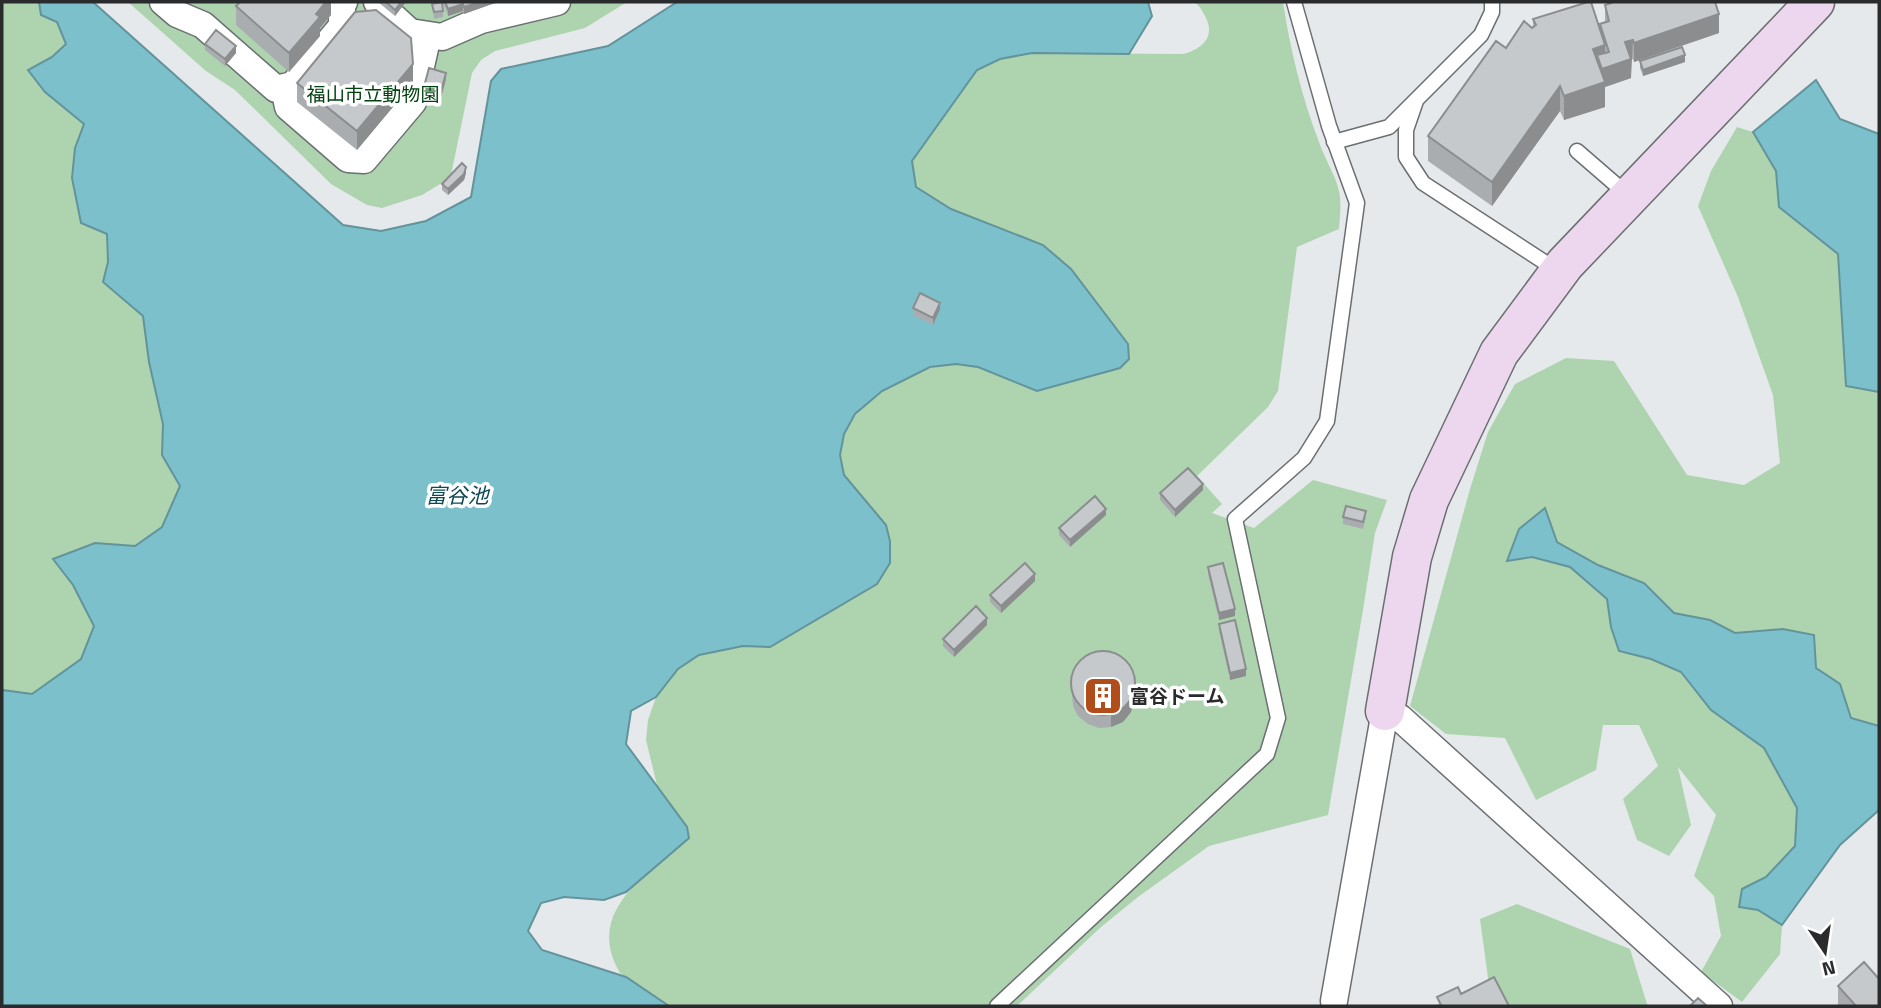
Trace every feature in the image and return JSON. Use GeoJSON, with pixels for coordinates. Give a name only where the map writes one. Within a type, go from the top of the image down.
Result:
{"type":"FeatureCollection","features":[{"type":"Feature","properties":{"kind":"street"},"geometry":{"type":"LineString","coordinates":[[163,2],[177,14],[203,25],[276,89],[293,85],[342,26],[344,2]]}},
{"type":"Feature","properties":{"kind":"street"},"geometry":{"type":"LineString","coordinates":[[377,2],[410,32],[442,37],[481,20],[557,2]]}},
{"type":"Feature","properties":{"kind":"street"},"geometry":{"type":"LineString","coordinates":[[1334,1001],[1412,557],[1429,500],[1499,353],[1560,272],[1815,2]]}},
{"type":"Feature","properties":{"kind":"street"},"geometry":{"type":"LineString","coordinates":[[284,88],[288,107],[348,159],[364,160],[414,103],[428,35]]}},
{"type":"Feature","properties":{"kind":"street"},"geometry":{"type":"LineString","coordinates":[[1385,711],[1400,718],[1719,1006]]}},
{"type":"Feature","properties":{"kind":"lane"},"geometry":{"type":"LineString","coordinates":[[997,1006],[1267,754],[1278,718],[1235,519],[1304,458],[1326,421],[1357,203],[1334,142],[1294,2]]}},
{"type":"Feature","properties":{"kind":"lane"},"geometry":{"type":"LineString","coordinates":[[1334,142],[1390,127],[1481,35],[1492,12],[1493,2]]}},
{"type":"Feature","properties":{"kind":"lane"},"geometry":{"type":"LineString","coordinates":[[1416,101],[1406,130],[1406,157],[1423,183],[1560,272]]}},
{"type":"Feature","properties":{"kind":"lane"},"geometry":{"type":"LineString","coordinates":[[1577,151],[1630,197]]}},
{"type":"Feature","properties":{"kind":"green space"},"geometry":{"type":"Polygon","coordinates":[[[2,2],[39,2],[57,22],[66,44],[52,57],[29,70],[84,124],[75,148],[107,234],[108,263],[103,282],[143,316],[149,362],[163,424],[162,455],[180,486],[162,527],[135,546],[95,543],[54,560],[73,585],[94,626],[81,659],[32,695],[2,690],[2,2]]]}},
{"type":"Feature","properties":{"kind":"green space","name":"福山市立動物園"},"geometry":{"type":"Polygon","coordinates":[[[128,2],[627,2],[585,28],[495,51],[481,60],[472,73],[451,175],[422,195],[382,208],[367,205],[331,184],[235,90],[206,71],[128,2]]]}},
{"type":"Feature","properties":{"kind":"green space"},"geometry":{"type":"Polygon","coordinates":[[[1194,2],[1283,2],[1302,91],[1339,192],[1339,229],[1297,247],[1278,391],[1268,407],[1197,476],[1222,504],[1212,513],[1254,528],[1313,480],[1387,500],[1375,533],[1328,815],[1209,846],[1101,927],[1017,1006],[669,1006],[620,973],[611,951],[610,931],[615,912],[626,895],[656,865],[689,838],[687,827],[657,785],[646,740],[648,720],[656,697],[678,669],[699,655],[743,646],[770,647],[877,584],[886,525],[845,477],[839,454],[844,434],[872,399],[915,374],[955,364],[987,370],[1037,391],[1128,344],[1071,269],[1043,245],[951,209],[916,187],[912,161],[977,70],[1000,59],[1032,53],[1183,54],[1202,45],[1208,35],[1208,23],[1194,2]]]}},
{"type":"Feature","properties":{"kind":"green space"},"geometry":{"type":"Polygon","coordinates":[[[1737,127],[1753,132],[1776,171],[1779,207],[1838,254],[1846,386],[1879,392],[1879,726],[1851,718],[1840,684],[1815,668],[1783,629],[1735,633],[1710,620],[1674,613],[1644,583],[1598,565],[1557,542],[1507,561],[1532,556],[1570,567],[1607,599],[1611,627],[1619,651],[1651,659],[1681,672],[1711,710],[1764,748],[1797,808],[1795,846],[1766,877],[1742,889],[1739,907],[1758,910],[1782,925],[1780,954],[1742,1002],[1701,972],[1721,936],[1714,896],[1694,876],[1716,815],[1678,767],[1691,825],[1669,856],[1637,840],[1623,799],[1658,766],[1639,725],[1603,725],[1596,770],[1536,800],[1505,738],[1446,734],[1410,706],[1488,432],[1515,384],[1566,358],[1614,361],[1687,475],[1744,485],[1780,463],[1773,395],[1738,297],[1698,206],[1711,171],[1737,127]]]}},
{"type":"Feature","properties":{"kind":"green space"},"geometry":{"type":"Polygon","coordinates":[[[1517,904],[1630,949],[1647,1004],[1650,1006],[1494,1006],[1480,919],[1517,904]]]}},
{"type":"Feature","properties":{"kind":"water","name":"富谷池"},"geometry":{"type":"Polygon","coordinates":[[[39,2],[93,2],[343,225],[381,231],[426,221],[471,197],[491,81],[501,69],[608,46],[677,2],[1148,2],[1152,16],[1129,54],[1032,53],[1000,59],[977,70],[912,161],[916,187],[951,209],[1043,245],[1071,269],[1128,344],[1129,359],[1120,368],[1037,391],[978,367],[956,364],[930,367],[882,391],[855,414],[844,434],[840,455],[844,475],[886,525],[890,541],[890,563],[877,584],[770,647],[743,646],[699,655],[678,669],[656,697],[631,711],[626,744],[687,827],[689,838],[626,892],[604,900],[564,897],[541,903],[528,931],[542,950],[626,977],[669,1006],[2,1006],[2,690],[32,694],[81,659],[94,626],[73,585],[53,559],[95,543],[135,546],[162,527],[180,486],[162,455],[163,424],[149,362],[143,316],[103,282],[108,262],[107,234],[81,223],[72,178],[75,148],[84,124],[45,92],[28,70],[52,57],[66,44],[57,22],[41,15],[39,2]]]}},
{"type":"Feature","properties":{"kind":"water"},"geometry":{"type":"Polygon","coordinates":[[[1816,80],[1840,119],[1879,134],[1879,392],[1846,386],[1838,254],[1779,207],[1776,171],[1753,132],[1816,80]]]}},
{"type":"Feature","properties":{"kind":"water"},"geometry":{"type":"Polygon","coordinates":[[[1545,508],[1557,542],[1598,565],[1644,583],[1674,613],[1710,620],[1735,633],[1783,629],[1814,635],[1816,668],[1840,684],[1851,718],[1879,726],[1879,810],[1840,845],[1782,925],[1758,910],[1739,907],[1742,889],[1766,877],[1795,846],[1797,808],[1764,748],[1711,710],[1681,672],[1651,659],[1619,651],[1611,627],[1607,599],[1570,567],[1532,557],[1507,561],[1519,529],[1545,508]]]}},
{"type":"Feature","properties":{"kind":"building"},"geometry":{"type":"Polygon","coordinates":[[[240,2],[326,2],[316,14],[320,17],[289,53],[236,6],[240,2]]]}},
{"type":"Feature","properties":{"kind":"building"},"geometry":{"type":"Polygon","coordinates":[[[386,2],[401,2],[395,10],[386,2]]]}},
{"type":"Feature","properties":{"kind":"building"},"geometry":{"type":"Polygon","coordinates":[[[442,2],[443,11],[434,12],[432,4],[442,2]]]}},
{"type":"Feature","properties":{"kind":"building"},"geometry":{"type":"Polygon","coordinates":[[[445,2],[479,2],[448,9],[445,2]]]}},
{"type":"Feature","properties":{"kind":"building"},"geometry":{"type":"Polygon","coordinates":[[[1591,2],[1605,45],[1593,49],[1605,82],[1564,96],[1560,86],[1492,182],[1428,136],[1496,41],[1506,48],[1524,21],[1532,28],[1536,25],[1533,19],[1591,2]]]}},
{"type":"Feature","properties":{"kind":"building"},"geometry":{"type":"Polygon","coordinates":[[[1614,2],[1715,2],[1719,14],[1634,43],[1633,40],[1625,42],[1631,59],[1602,69],[1597,55],[1609,52],[1600,24],[1609,21],[1605,5],[1614,2]]]}},
{"type":"Feature","properties":{"kind":"building"},"geometry":{"type":"Polygon","coordinates":[[[376,10],[411,38],[413,64],[357,131],[297,83],[355,12],[376,10]]]}},
{"type":"Feature","properties":{"kind":"building"},"geometry":{"type":"Polygon","coordinates":[[[216,30],[236,46],[225,59],[205,44],[216,30]]]}},
{"type":"Feature","properties":{"kind":"building"},"geometry":{"type":"Polygon","coordinates":[[[1682,47],[1685,55],[1643,70],[1640,61],[1682,47]]]}},
{"type":"Feature","properties":{"kind":"building"},"geometry":{"type":"Polygon","coordinates":[[[429,68],[446,73],[439,99],[422,94],[429,68]]]}},
{"type":"Feature","properties":{"kind":"building"},"geometry":{"type":"Polygon","coordinates":[[[462,163],[466,167],[464,174],[448,189],[442,184],[462,163]]]}},
{"type":"Feature","properties":{"kind":"building"},"geometry":{"type":"Polygon","coordinates":[[[920,293],[940,303],[933,318],[913,308],[920,293]]]}},
{"type":"Feature","properties":{"kind":"building"},"geometry":{"type":"Polygon","coordinates":[[[1188,468],[1203,484],[1175,510],[1160,493],[1188,468]]]}},
{"type":"Feature","properties":{"kind":"building"},"geometry":{"type":"Polygon","coordinates":[[[1095,496],[1106,509],[1070,540],[1059,528],[1095,496]]]}},
{"type":"Feature","properties":{"kind":"building"},"geometry":{"type":"Polygon","coordinates":[[[1346,506],[1366,511],[1363,522],[1343,517],[1346,506]]]}},
{"type":"Feature","properties":{"kind":"building"},"geometry":{"type":"Polygon","coordinates":[[[1025,563],[1035,574],[1001,606],[990,595],[1025,563]]]}},
{"type":"Feature","properties":{"kind":"building"},"geometry":{"type":"Polygon","coordinates":[[[1223,563],[1235,609],[1219,613],[1208,567],[1223,563]]]}},
{"type":"Feature","properties":{"kind":"building"},"geometry":{"type":"Polygon","coordinates":[[[976,606],[987,618],[954,650],[943,639],[976,606]]]}},
{"type":"Feature","properties":{"kind":"building"},"geometry":{"type":"Polygon","coordinates":[[[1235,620],[1246,669],[1230,673],[1219,624],[1235,620]]]}},
{"type":"Feature","properties":{"kind":"building","name":"富谷ドーム"},"geometry":{"type":"Polygon","coordinates":[[[1103,651],[1121,657],[1129,665],[1135,683],[1129,701],[1121,709],[1103,715],[1085,709],[1077,701],[1071,683],[1077,665],[1085,657],[1103,651]]]}},
{"type":"Feature","properties":{"kind":"building"},"geometry":{"type":"Polygon","coordinates":[[[1864,962],[1879,979],[1879,1006],[1856,1006],[1838,986],[1864,962]]]}},
{"type":"Feature","properties":{"kind":"building"},"geometry":{"type":"Polygon","coordinates":[[[1494,977],[1509,1006],[1437,1006],[1441,1005],[1437,997],[1458,987],[1461,994],[1494,977]]]}},
{"type":"Feature","properties":{"kind":"building"},"geometry":{"type":"Polygon","coordinates":[[[1698,998],[1707,1006],[1690,1006],[1698,998]]]}},
{"type":"Feature","properties":{"kind":"place","name":"富谷ドーム"},"geometry":{"type":"Point","coordinates":[1103,696]}}]}
